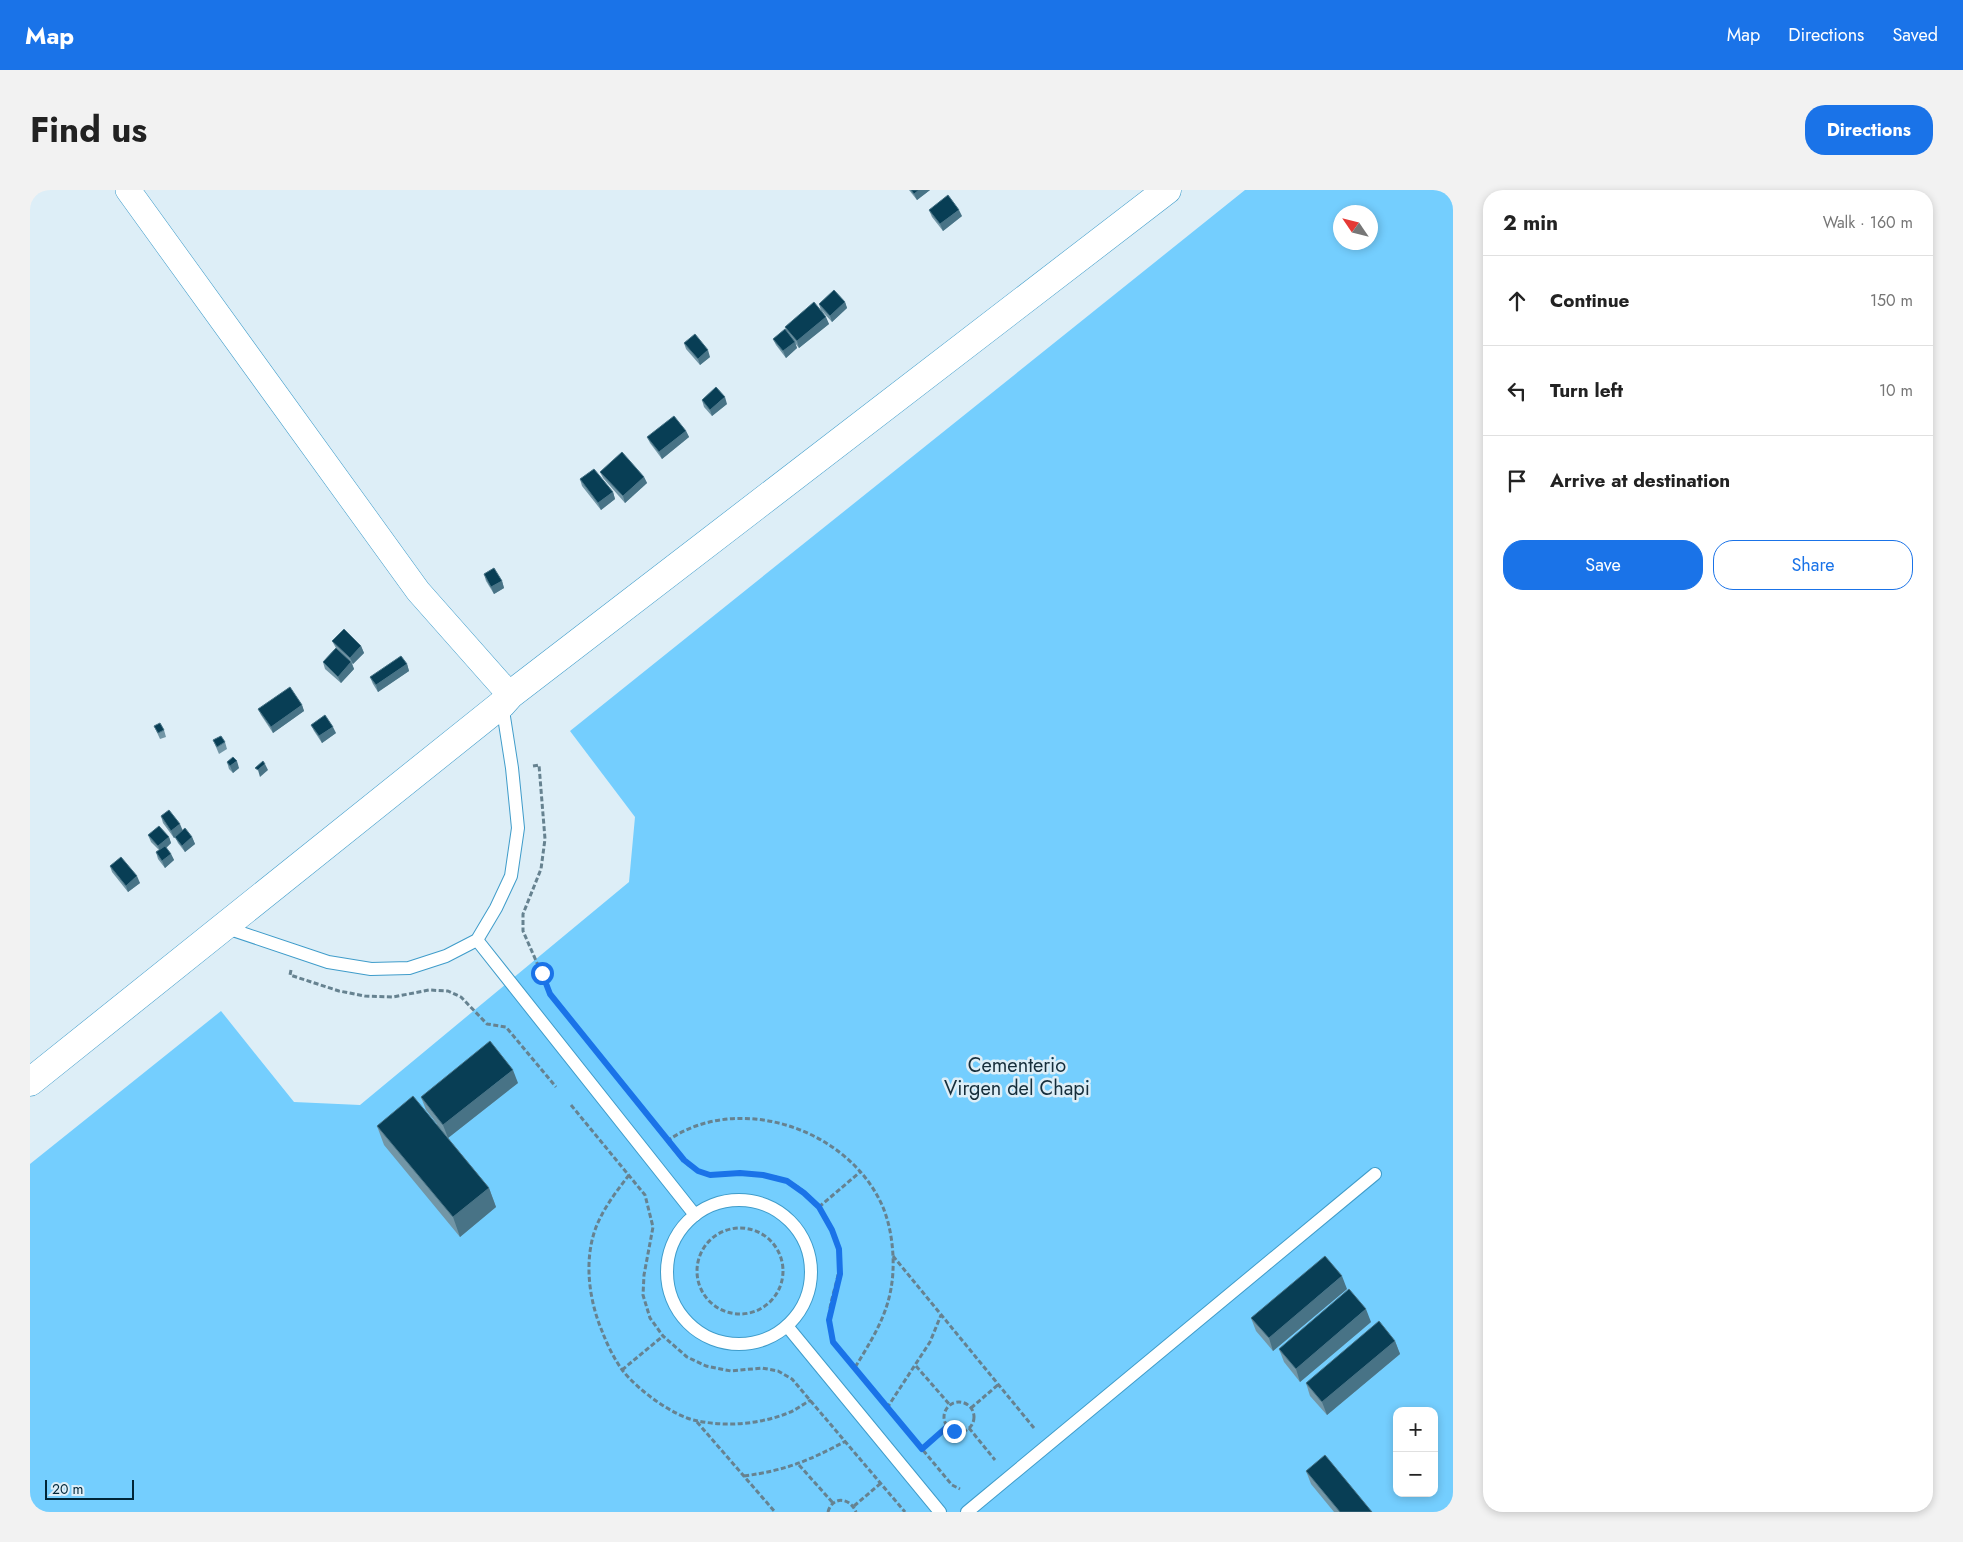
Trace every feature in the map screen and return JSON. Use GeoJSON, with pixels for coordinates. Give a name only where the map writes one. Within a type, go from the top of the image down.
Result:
{"type":"FeatureCollection","features":[{"type":"Feature","properties":{"kind":"street"},"geometry":{"type":"LineString","coordinates":[[128,190],[418,591],[467,645],[506,700]]}},
{"type":"Feature","properties":{"kind":"street"},"geometry":{"type":"LineString","coordinates":[[30,1082],[506,700],[1167,190]]}},
{"type":"Feature","properties":{"kind":"lane"},"geometry":{"type":"LineString","coordinates":[[224,927],[328,962],[371,969],[409,968],[446,956],[477,940],[496,908],[511,876],[518,828],[506,700]]}},
{"type":"Feature","properties":{"kind":"lane"},"geometry":{"type":"LineString","coordinates":[[477,940],[695,1215]]}},
{"type":"Feature","properties":{"kind":"lane"},"geometry":{"type":"LineString","coordinates":[[967,1512],[1375,1174]]}},
{"type":"Feature","properties":{"kind":"lane"},"geometry":{"type":"LineString","coordinates":[[745,1200],[771,1207],[792,1222],[806,1245],[812,1271],[807,1297],[793,1320],[787,1326],[772,1336],[747,1344],[720,1342],[696,1330],[678,1311],[668,1286],[668,1260],[677,1235],[695,1215],[719,1202],[745,1200]]}},
{"type":"Feature","properties":{"kind":"lane"},"geometry":{"type":"LineString","coordinates":[[787,1326],[940,1512]]}},
{"type":"Feature","properties":{"kind":"path"},"geometry":{"type":"LineString","coordinates":[[542,973],[550,994],[556,1001]]}},
{"type":"Feature","properties":{"kind":"path"},"geometry":{"type":"LineString","coordinates":[[487,1024],[506,1028],[556,1087]]}},
{"type":"Feature","properties":{"kind":"path"},"geometry":{"type":"LineString","coordinates":[[615,1076],[638,1105]]}},
{"type":"Feature","properties":{"kind":"path"},"geometry":{"type":"LineString","coordinates":[[570,1105],[645,1195],[650,1210],[652,1227],[644,1275],[643,1295],[650,1318],[663,1336],[687,1357],[706,1366],[731,1371],[762,1368],[778,1371],[792,1379],[905,1512]]}},
{"type":"Feature","properties":{"kind":"path"},"geometry":{"type":"LineString","coordinates":[[667,1142],[679,1133],[735,1118],[765,1120],[790,1126],[817,1138],[838,1152],[860,1172],[878,1197],[890,1227],[893,1256],[891,1286],[886,1312],[854,1368]]}},
{"type":"Feature","properties":{"kind":"path"},"geometry":{"type":"LineString","coordinates":[[662,1134],[684,1160],[698,1171],[710,1175],[740,1173],[763,1175],[787,1181],[819,1207],[832,1230],[839,1249],[840,1274],[829,1320],[833,1342],[952,1485],[960,1490]]}},
{"type":"Feature","properties":{"kind":"path"},"geometry":{"type":"LineString","coordinates":[[819,1207],[860,1172]]}},
{"type":"Feature","properties":{"kind":"path"},"geometry":{"type":"LineString","coordinates":[[629,1175],[608,1203],[595,1230],[589,1259],[590,1287],[596,1316],[608,1345],[622,1370],[639,1388],[662,1405],[696,1421],[730,1424],[761,1422],[790,1413],[811,1400]]}},
{"type":"Feature","properties":{"kind":"path"},"geometry":{"type":"LineString","coordinates":[[741,1228],[756,1231],[769,1238],[778,1250],[783,1263],[783,1279],[778,1292],[768,1304],[758,1310],[735,1314],[713,1305],[704,1296],[699,1284],[697,1271],[699,1259],[705,1246],[714,1237],[726,1230],[741,1228]]}},
{"type":"Feature","properties":{"kind":"path"},"geometry":{"type":"LineString","coordinates":[[893,1256],[1035,1428]]}},
{"type":"Feature","properties":{"kind":"path"},"geometry":{"type":"LineString","coordinates":[[887,1408],[930,1342],[941,1315]]}},
{"type":"Feature","properties":{"kind":"path"},"geometry":{"type":"LineString","coordinates":[[622,1370],[663,1336]]}},
{"type":"Feature","properties":{"kind":"path"},"geometry":{"type":"LineString","coordinates":[[916,1366],[950,1405]]}},
{"type":"Feature","properties":{"kind":"path"},"geometry":{"type":"LineString","coordinates":[[971,1408],[999,1384]]}},
{"type":"Feature","properties":{"kind":"path"},"geometry":{"type":"LineString","coordinates":[[957,1402],[965,1403],[971,1408],[974,1415],[973,1422],[969,1428],[962,1432],[954,1431],[948,1426],[945,1420],[946,1412],[950,1405],[957,1402]]}},
{"type":"Feature","properties":{"kind":"path"},"geometry":{"type":"LineString","coordinates":[[696,1421],[775,1512]]}},
{"type":"Feature","properties":{"kind":"path"},"geometry":{"type":"LineString","coordinates":[[922,1449],[948,1426]]}},
{"type":"Feature","properties":{"kind":"path"},"geometry":{"type":"LineString","coordinates":[[969,1428],[995,1460]]}},
{"type":"Feature","properties":{"kind":"path"},"geometry":{"type":"LineString","coordinates":[[744,1476],[772,1472],[799,1465],[846,1441]]}},
{"type":"Feature","properties":{"kind":"path"},"geometry":{"type":"LineString","coordinates":[[799,1465],[833,1503]]}},
{"type":"Feature","properties":{"kind":"path"},"geometry":{"type":"LineString","coordinates":[[854,1506],[881,1483]]}},
{"type":"Feature","properties":{"kind":"path"},"geometry":{"type":"LineString","coordinates":[[828,1512],[828,1508],[833,1503],[841,1500],[848,1501],[854,1506],[856,1512]]}},
{"type":"Feature","properties":{"kind":"green space","name":"Cementerio Virgen del Chapi"},"geometry":{"type":"Polygon","coordinates":[[[1245,190],[1453,190],[1453,1512],[30,1512],[30,1164],[221,1011],[294,1102],[360,1105],[629,882],[635,817],[570,731],[1245,190]]]}},
{"type":"Feature","properties":{"kind":"building"},"geometry":{"type":"Polygon","coordinates":[[[911,190],[919,190],[914,194],[911,190]]]}},
{"type":"Feature","properties":{"kind":"building"},"geometry":{"type":"Polygon","coordinates":[[[948,195],[959,210],[940,224],[929,210],[948,195]]]}},
{"type":"Feature","properties":{"kind":"building"},"geometry":{"type":"Polygon","coordinates":[[[834,290],[845,302],[830,316],[819,304],[834,290]]]}},
{"type":"Feature","properties":{"kind":"building"},"geometry":{"type":"Polygon","coordinates":[[[814,302],[826,317],[797,341],[785,327],[814,302]]]}},
{"type":"Feature","properties":{"kind":"building"},"geometry":{"type":"Polygon","coordinates":[[[785,329],[795,342],[783,351],[773,339],[785,329]]]}},
{"type":"Feature","properties":{"kind":"building"},"geometry":{"type":"Polygon","coordinates":[[[695,334],[708,350],[698,359],[684,343],[695,334]]]}},
{"type":"Feature","properties":{"kind":"building"},"geometry":{"type":"Polygon","coordinates":[[[716,387],[725,397],[710,410],[702,400],[716,387]]]}},
{"type":"Feature","properties":{"kind":"building"},"geometry":{"type":"Polygon","coordinates":[[[674,416],[686,431],[659,452],[647,437],[674,416]]]}},
{"type":"Feature","properties":{"kind":"building"},"geometry":{"type":"Polygon","coordinates":[[[622,452],[644,477],[623,496],[600,472],[622,452]]]}},
{"type":"Feature","properties":{"kind":"building"},"geometry":{"type":"Polygon","coordinates":[[[594,469],[613,492],[598,503],[580,479],[594,469]]]}},
{"type":"Feature","properties":{"kind":"building"},"geometry":{"type":"Polygon","coordinates":[[[494,568],[502,581],[491,587],[484,574],[494,568]]]}},
{"type":"Feature","properties":{"kind":"building"},"geometry":{"type":"Polygon","coordinates":[[[344,629],[361,646],[350,658],[332,641],[344,629]]]}},
{"type":"Feature","properties":{"kind":"building"},"geometry":{"type":"Polygon","coordinates":[[[336,648],[351,662],[338,677],[323,662],[336,648]]]}},
{"type":"Feature","properties":{"kind":"building"},"geometry":{"type":"Polygon","coordinates":[[[401,656],[407,664],[376,685],[370,677],[401,656]]]}},
{"type":"Feature","properties":{"kind":"building"},"geometry":{"type":"Polygon","coordinates":[[[290,687],[302,705],[271,727],[258,709],[290,687]]]}},
{"type":"Feature","properties":{"kind":"building"},"geometry":{"type":"Polygon","coordinates":[[[325,715],[333,727],[319,736],[311,725],[325,715]]]}},
{"type":"Feature","properties":{"kind":"building"},"geometry":{"type":"Polygon","coordinates":[[[160,723],[164,730],[158,733],[154,726],[160,723]]]}},
{"type":"Feature","properties":{"kind":"building"},"geometry":{"type":"Polygon","coordinates":[[[221,736],[225,742],[217,747],[213,740],[221,736]]]}},
{"type":"Feature","properties":{"kind":"building"},"geometry":{"type":"Polygon","coordinates":[[[233,757],[237,761],[230,766],[227,762],[233,757]]]}},
{"type":"Feature","properties":{"kind":"building"},"geometry":{"type":"Polygon","coordinates":[[[263,761],[265,764],[258,770],[255,768],[263,761]]]}},
{"type":"Feature","properties":{"kind":"building"},"geometry":{"type":"Polygon","coordinates":[[[169,810],[180,824],[171,831],[161,816],[169,810]]]}},
{"type":"Feature","properties":{"kind":"building"},"geometry":{"type":"Polygon","coordinates":[[[159,826],[169,837],[158,846],[148,835],[159,826]]]}},
{"type":"Feature","properties":{"kind":"building"},"geometry":{"type":"Polygon","coordinates":[[[185,828],[192,837],[182,846],[175,837],[185,828]]]}},
{"type":"Feature","properties":{"kind":"building"},"geometry":{"type":"Polygon","coordinates":[[[165,846],[171,854],[162,861],[156,852],[165,846]]]}},
{"type":"Feature","properties":{"kind":"building"},"geometry":{"type":"Polygon","coordinates":[[[121,857],[137,876],[126,886],[110,866],[121,857]]]}},
{"type":"Feature","properties":{"kind":"building"},"geometry":{"type":"Polygon","coordinates":[[[490,1041],[513,1070],[443,1125],[421,1097],[490,1041]]]}},
{"type":"Feature","properties":{"kind":"building"},"geometry":{"type":"Polygon","coordinates":[[[413,1096],[489,1188],[453,1217],[377,1126],[413,1096]]]}},
{"type":"Feature","properties":{"kind":"building"},"geometry":{"type":"Polygon","coordinates":[[[1325,1256],[1342,1276],[1269,1338],[1251,1318],[1325,1256]]]}},
{"type":"Feature","properties":{"kind":"building"},"geometry":{"type":"Polygon","coordinates":[[[1349,1289],[1366,1309],[1296,1369],[1279,1349],[1349,1289]]]}},
{"type":"Feature","properties":{"kind":"building"},"geometry":{"type":"Polygon","coordinates":[[[1379,1321],[1395,1341],[1322,1402],[1306,1383],[1379,1321]]]}},
{"type":"Feature","properties":{"kind":"building"},"geometry":{"type":"Polygon","coordinates":[[[1325,1455],[1372,1512],[1340,1512],[1306,1471],[1325,1455]]]}},
{"type":"Feature","properties":{"kind":"route"},"geometry":{"type":"LineString","coordinates":[[542,973],[550,994],[667,1142],[684,1160],[698,1171],[710,1175],[740,1173],[763,1175],[787,1181],[819,1207],[832,1230],[839,1249],[840,1274],[829,1320],[833,1342],[922,1449],[948,1426],[954,1431]]}}]}
